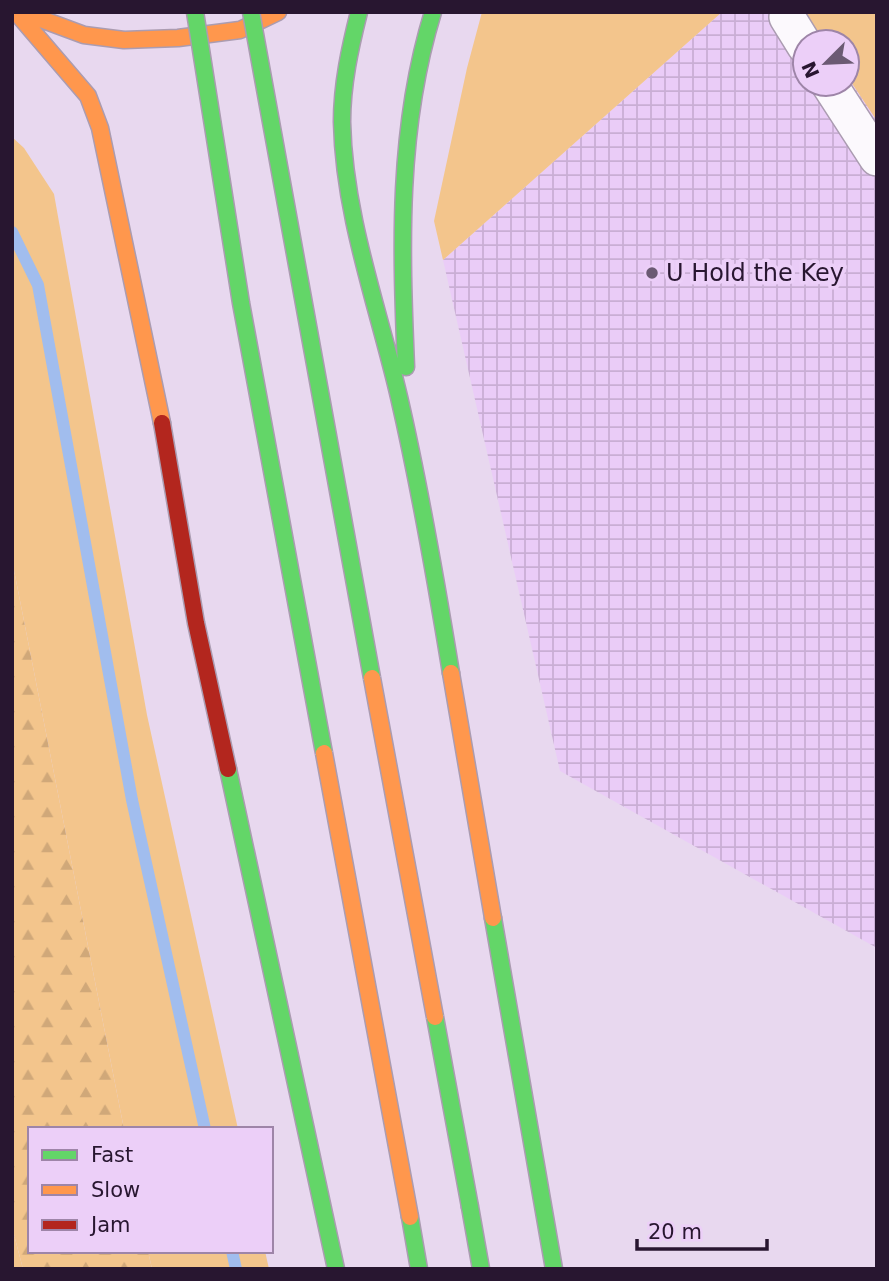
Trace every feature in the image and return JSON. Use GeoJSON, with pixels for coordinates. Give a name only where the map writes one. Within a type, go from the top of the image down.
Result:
{"type":"FeatureCollection","features":[{"type":"Feature","properties":{"kind":"main road"},"geometry":{"type":"LineString","coordinates":[[16,12],[88,96],[100,128],[171,463],[196,623],[336,1269]]}},
{"type":"Feature","properties":{"kind":"main road"},"geometry":{"type":"LineString","coordinates":[[22,12],[83,35],[124,40],[178,38],[240,30],[278,12]]}},
{"type":"Feature","properties":{"kind":"main road"},"geometry":{"type":"LineString","coordinates":[[195,12],[241,303],[419,1269]]}},
{"type":"Feature","properties":{"kind":"main road"},"geometry":{"type":"LineString","coordinates":[[251,12],[288,228],[481,1269]]}},
{"type":"Feature","properties":{"kind":"main road"},"geometry":{"type":"LineString","coordinates":[[359,12],[352,33],[344,83],[344,163],[369,287],[410,443],[554,1269]]}},
{"type":"Feature","properties":{"kind":"main road"},"geometry":{"type":"LineString","coordinates":[[410,443],[399,244],[402,197],[421,47],[433,12]]}},
{"type":"Feature","properties":{"kind":"street"},"geometry":{"type":"LineString","coordinates":[[786,17],[793,28]]}},
{"type":"Feature","properties":{"kind":"street"},"geometry":{"type":"LineString","coordinates":[[838,98],[877,158]]}},
{"type":"Feature","properties":{"kind":"shaded area"},"geometry":{"type":"Polygon","coordinates":[[[722,12],[804,12],[815,28],[791,28],[791,98],[861,97],[877,120],[877,948],[560,771],[443,260],[722,12]]]}},
{"type":"Feature","properties":{"kind":"green space"},"geometry":{"type":"Polygon","coordinates":[[[482,12],[722,12],[443,260],[434,221],[482,12]]]}},
{"type":"Feature","properties":{"kind":"green space"},"geometry":{"type":"Polygon","coordinates":[[[804,12],[877,12],[877,121],[861,97],[861,28],[815,28],[804,12]]]}},
{"type":"Feature","properties":{"kind":"green space"},"geometry":{"type":"Polygon","coordinates":[[[12,137],[24,148],[54,194],[147,715],[238,1127],[124,1127],[12,560],[12,137]]]}},
{"type":"Feature","properties":{"kind":"green space"},"geometry":{"type":"Polygon","coordinates":[[[12,560],[124,1127],[28,1127],[28,1253],[148,1253],[152,1269],[23,1269],[12,1227],[12,560]]]}},
{"type":"Feature","properties":{"kind":"green space"},"geometry":{"type":"Polygon","coordinates":[[[12,1227],[23,1269],[12,1269],[12,1227]]]}},
{"type":"Feature","properties":{"kind":"green space"},"geometry":{"type":"Polygon","coordinates":[[[148,1253],[265,1253],[269,1269],[152,1269],[148,1253]]]}},
{"type":"Feature","properties":{"kind":"waterway"},"geometry":{"type":"LineString","coordinates":[[12,232],[38,285],[132,800],[205,1127]]}},
{"type":"Feature","properties":{"kind":"waterway"},"geometry":{"type":"LineString","coordinates":[[232,1253],[236,1269]]}},
{"type":"Feature","properties":{"kind":"traffic: fast"},"geometry":{"type":"LineString","coordinates":[[195,12],[241,303],[324,753]]}},
{"type":"Feature","properties":{"kind":"traffic: fast"},"geometry":{"type":"LineString","coordinates":[[251,12],[372,678]]}},
{"type":"Feature","properties":{"kind":"traffic: fast"},"geometry":{"type":"LineString","coordinates":[[359,12],[343,94],[344,157],[355,227],[407,431],[451,673]]}},
{"type":"Feature","properties":{"kind":"traffic: fast"},"geometry":{"type":"LineString","coordinates":[[406,367],[403,232],[407,144],[421,56],[433,12]]}},
{"type":"Feature","properties":{"kind":"traffic: fast"},"geometry":{"type":"LineString","coordinates":[[228,769],[336,1269]]}},
{"type":"Feature","properties":{"kind":"traffic: fast"},"geometry":{"type":"LineString","coordinates":[[493,918],[554,1269]]}},
{"type":"Feature","properties":{"kind":"traffic: fast"},"geometry":{"type":"LineString","coordinates":[[435,1017],[470,1207]]}},
{"type":"Feature","properties":{"kind":"traffic: fast"},"geometry":{"type":"LineString","coordinates":[[470,1207],[481,1269]]}},
{"type":"Feature","properties":{"kind":"traffic: fast"},"geometry":{"type":"LineString","coordinates":[[410,1217],[419,1269]]}},
{"type":"Feature","properties":{"kind":"traffic: slow"},"geometry":{"type":"LineString","coordinates":[[16,12],[88,96],[100,128],[162,423]]}},
{"type":"Feature","properties":{"kind":"traffic: slow"},"geometry":{"type":"LineString","coordinates":[[22,12],[84,35],[124,40],[178,38],[240,30],[278,12]]}},
{"type":"Feature","properties":{"kind":"traffic: slow"},"geometry":{"type":"LineString","coordinates":[[451,673],[493,918]]}},
{"type":"Feature","properties":{"kind":"traffic: slow"},"geometry":{"type":"LineString","coordinates":[[372,678],[435,1017]]}},
{"type":"Feature","properties":{"kind":"traffic: slow"},"geometry":{"type":"LineString","coordinates":[[324,753],[410,1217]]}},
{"type":"Feature","properties":{"kind":"traffic: jam"},"geometry":{"type":"LineString","coordinates":[[162,423],[196,623],[228,769]]}},
{"type":"Feature","properties":{"kind":"place","name":"U Hold the Key"},"geometry":{"type":"Point","coordinates":[652,273]}}]}
